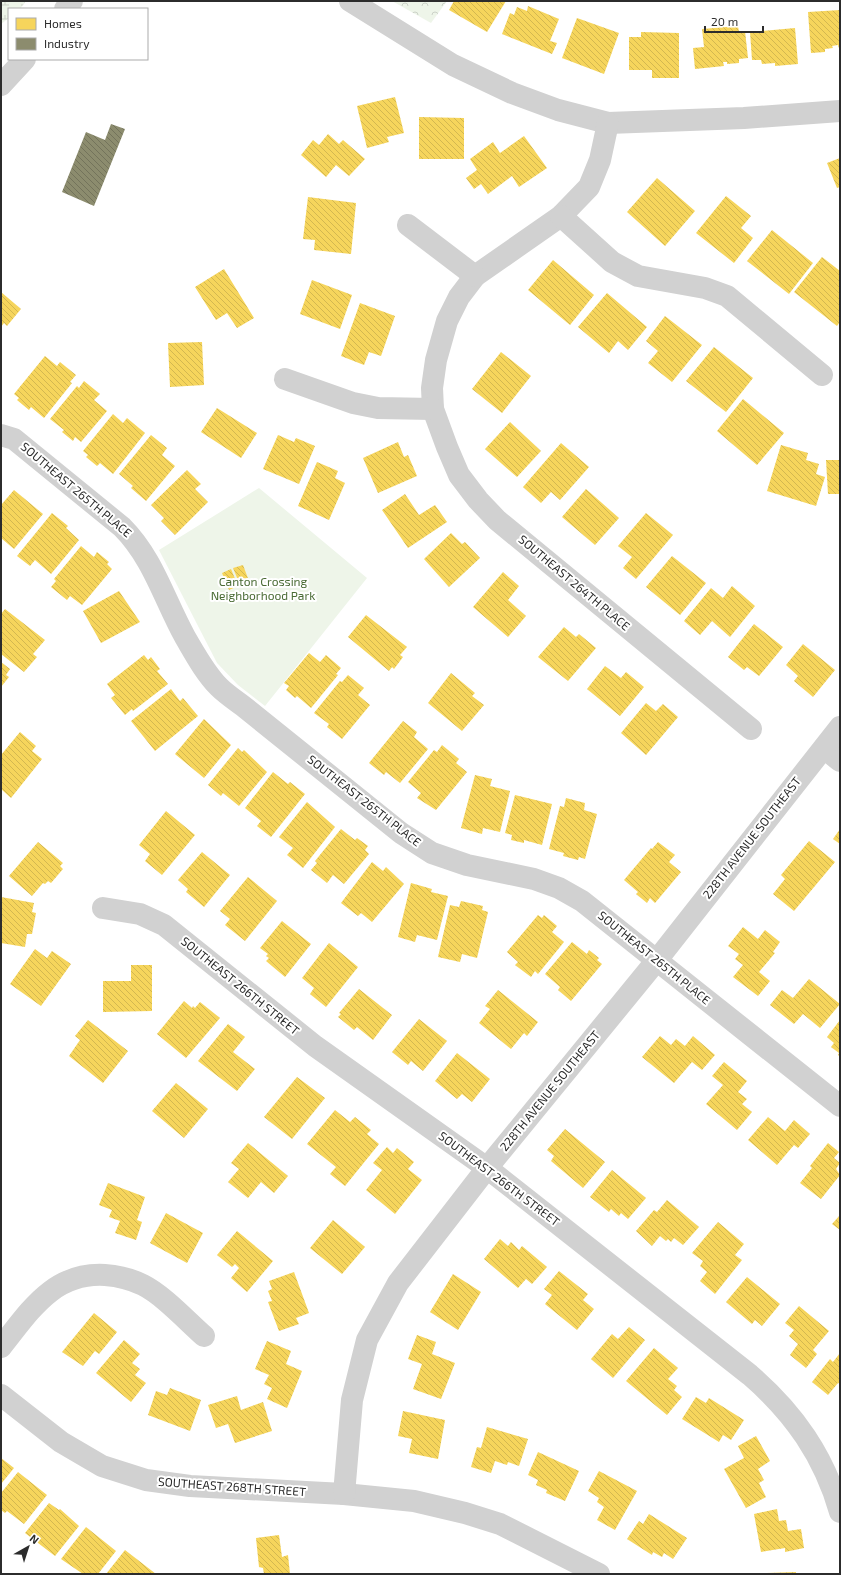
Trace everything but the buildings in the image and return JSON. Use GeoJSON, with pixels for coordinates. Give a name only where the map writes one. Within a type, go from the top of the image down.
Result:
{"type":"FeatureCollection","features":[{"type":"Feature","properties":{"kind":"street"},"geometry":{"type":"LineString","coordinates":[[350,1],[453,65],[512,93],[558,110],[608,123],[744,118],[840,111]]}},
{"type":"Feature","properties":{"kind":"street"},"geometry":{"type":"LineString","coordinates":[[1,85],[24,60]]}},
{"type":"Feature","properties":{"kind":"street","name":"SOUTHEAST 264TH PLACE"},"geometry":{"type":"LineString","coordinates":[[608,123],[600,160],[589,187],[561,216],[475,276],[459,297],[448,321],[435,367],[432,388],[433,408],[459,475],[478,500],[497,520],[751,729]]}},
{"type":"Feature","properties":{"kind":"street"},"geometry":{"type":"LineString","coordinates":[[561,216],[612,262],[638,276],[705,288],[727,296],[822,375]]}},
{"type":"Feature","properties":{"kind":"street"},"geometry":{"type":"LineString","coordinates":[[408,226],[475,276]]}},
{"type":"Feature","properties":{"kind":"street"},"geometry":{"type":"LineString","coordinates":[[285,379],[353,403],[378,408],[433,408]]}},
{"type":"Feature","properties":{"kind":"street","name":"SOUTHEAST 265TH PLACE"},"geometry":{"type":"LineString","coordinates":[[1,435],[14,439],[122,527],[136,541],[149,562],[184,636],[205,669],[219,687],[401,832],[432,853],[466,865],[534,879],[559,888],[582,901],[840,1106]]}},
{"type":"Feature","properties":{"kind":"street","name":"228TH AVENUE SOUTHEAST"},"geometry":{"type":"LineString","coordinates":[[344,1494],[352,1400],[367,1340],[398,1283],[487,1168],[657,960],[832,754],[840,727]]}},
{"type":"Feature","properties":{"kind":"street","name":"SOUTHEAST 266TH STREET"},"geometry":{"type":"LineString","coordinates":[[103,908],[140,914],[164,925],[315,1046],[487,1168],[770,1392],[802,1431],[824,1465],[840,1512]]}},
{"type":"Feature","properties":{"kind":"street"},"geometry":{"type":"LineString","coordinates":[[1,1347],[36,1304],[49,1293],[63,1282],[76,1277],[92,1274],[121,1276],[144,1286],[204,1336]]}},
{"type":"Feature","properties":{"kind":"street","name":"SOUTHEAST 268TH STREET"},"geometry":{"type":"LineString","coordinates":[[1,1395],[61,1442],[95,1462],[102,1466],[146,1480],[190,1486],[344,1494],[414,1501],[465,1513],[500,1524],[599,1574]]}},
{"type":"Feature","properties":{"kind":"green space"},"geometry":{"type":"Polygon","coordinates":[[[1,1],[26,1],[21,8],[8,8],[8,19],[1,24],[1,1]]]}},
{"type":"Feature","properties":{"kind":"green space"},"geometry":{"type":"Polygon","coordinates":[[[392,1],[447,1],[431,23],[392,1]]]}},
{"type":"Feature","properties":{"kind":"green space","name":"Canton Crossing Neighborhood Park"},"geometry":{"type":"Polygon","coordinates":[[[259,488],[367,578],[265,706],[238,685],[217,663],[159,550],[259,488]]]}}]}
